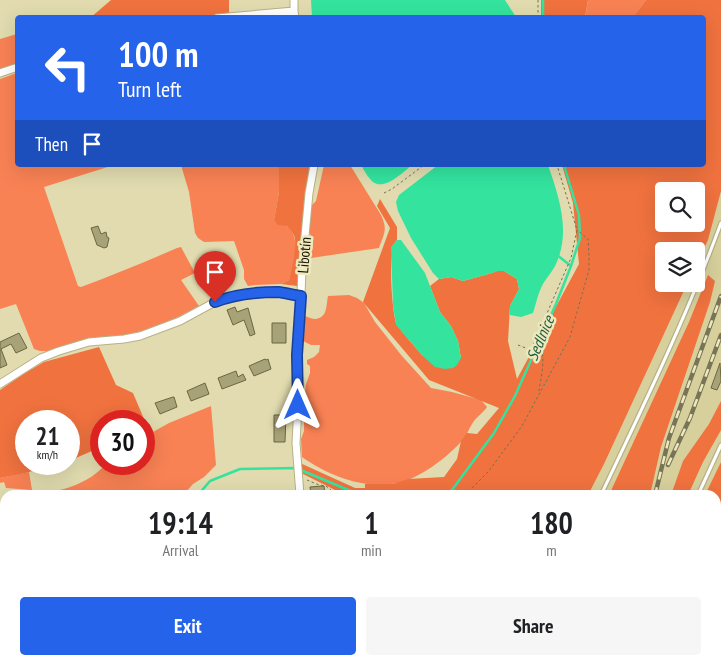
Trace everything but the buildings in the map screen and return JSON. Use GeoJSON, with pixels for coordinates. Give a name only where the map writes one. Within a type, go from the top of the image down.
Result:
{"type":"FeatureCollection","features":[{"type":"Feature","properties":{"kind":"street"},"geometry":{"type":"LineString","coordinates":[[275,15],[294,14],[294,0]]}},
{"type":"Feature","properties":{"kind":"street"},"geometry":{"type":"LineString","coordinates":[[0,73],[15,68]]}},
{"type":"Feature","properties":{"kind":"street","name":"Libotín"},"geometry":{"type":"LineString","coordinates":[[299,490],[296,443],[298,405],[297,355],[302,268],[314,167]]}},
{"type":"Feature","properties":{"kind":"street"},"geometry":{"type":"LineString","coordinates":[[0,384],[42,358],[89,342],[124,340],[147,334],[180,322],[224,298],[248,293],[271,292],[301,296]]}},
{"type":"Feature","properties":{"kind":"lane"},"geometry":{"type":"LineString","coordinates":[[603,490],[653,386],[706,264],[721,223]]}},
{"type":"Feature","properties":{"kind":"lane"},"geometry":{"type":"LineString","coordinates":[[700,490],[721,445]]}},
{"type":"Feature","properties":{"kind":"path"},"geometry":{"type":"LineString","coordinates":[[538,0],[538,15]]}},
{"type":"Feature","properties":{"kind":"path"},"geometry":{"type":"LineString","coordinates":[[384,193],[421,167]]}},
{"type":"Feature","properties":{"kind":"path"},"geometry":{"type":"LineString","coordinates":[[470,490],[488,472],[522,426],[570,337],[589,270],[588,239],[579,231],[558,167]]}},
{"type":"Feature","properties":{"kind":"path"},"geometry":{"type":"LineString","coordinates":[[518,345],[531,350],[571,258],[579,231]]}},
{"type":"Feature","properties":{"kind":"path"},"geometry":{"type":"LineString","coordinates":[[539,394],[542,372],[542,351],[540,346]]}},
{"type":"Feature","properties":{"kind":"path"},"geometry":{"type":"LineString","coordinates":[[298,476],[326,486],[331,490]]}},
{"type":"Feature","properties":{"kind":"shaded area"},"geometry":{"type":"Polygon","coordinates":[[[111,0],[229,0],[229,15],[94,15],[111,0]]]}},
{"type":"Feature","properties":{"kind":"shaded area"},"geometry":{"type":"Polygon","coordinates":[[[311,0],[505,0],[515,15],[312,15],[311,0]]]}},
{"type":"Feature","properties":{"kind":"shaded area"},"geometry":{"type":"Polygon","coordinates":[[[541,0],[588,0],[585,15],[541,15],[541,0]]]}},
{"type":"Feature","properties":{"kind":"shaded area"},"geometry":{"type":"Polygon","coordinates":[[[588,0],[646,0],[635,15],[586,15],[588,0]]]}},
{"type":"Feature","properties":{"kind":"shaded area"},"geometry":{"type":"Polygon","coordinates":[[[646,0],[721,0],[721,191],[708,240],[705,246],[705,242],[655,242],[655,292],[683,292],[591,490],[335,490],[301,473],[300,463],[355,488],[365,488],[365,484],[393,484],[408,479],[444,477],[457,459],[461,441],[467,433],[477,434],[499,408],[429,380],[363,302],[390,228],[377,206],[380,199],[397,227],[397,240],[392,255],[391,267],[394,316],[400,329],[423,356],[461,358],[458,341],[451,326],[440,312],[430,286],[439,279],[451,277],[463,281],[497,271],[504,271],[517,279],[519,289],[510,306],[508,341],[517,379],[579,264],[573,203],[563,167],[706,167],[706,15],[635,15],[646,0]]]}},
{"type":"Feature","properties":{"kind":"shaded area"},"geometry":{"type":"Polygon","coordinates":[[[15,35],[15,65],[0,71],[0,39],[15,35]]]}},
{"type":"Feature","properties":{"kind":"shaded area"},"geometry":{"type":"Polygon","coordinates":[[[721,51],[721,490],[571,490],[655,250],[655,292],[705,292],[705,242],[658,242],[661,232],[705,232],[705,182],[699,182],[703,167],[706,167],[706,152],[721,51]]]}},
{"type":"Feature","properties":{"kind":"shaded area"},"geometry":{"type":"Polygon","coordinates":[[[15,74],[15,167],[108,167],[44,187],[78,286],[81,287],[181,247],[195,273],[181,280],[199,306],[176,318],[145,330],[118,337],[88,339],[47,351],[34,349],[16,304],[0,309],[0,79],[15,74]]]}},
{"type":"Feature","properties":{"kind":"shaded area"},"geometry":{"type":"Polygon","coordinates":[[[182,167],[279,167],[279,192],[274,220],[288,227],[294,238],[295,252],[289,280],[281,284],[248,286],[244,279],[244,270],[234,241],[204,242],[198,238],[195,233],[189,192],[182,167]]]}},
{"type":"Feature","properties":{"kind":"shaded area"},"geometry":{"type":"Polygon","coordinates":[[[279,167],[310,167],[297,286],[281,284],[289,280],[294,260],[295,238],[287,226],[278,225],[274,220],[279,192],[279,167]]]}},
{"type":"Feature","properties":{"kind":"shaded area"},"geometry":{"type":"Polygon","coordinates":[[[324,167],[351,167],[383,220],[384,232],[379,248],[311,258],[312,241],[308,226],[312,205],[316,201],[324,167]]]}},
{"type":"Feature","properties":{"kind":"shaded area"},"geometry":{"type":"Polygon","coordinates":[[[362,167],[410,167],[394,180],[383,184],[373,182],[362,167]]]}},
{"type":"Feature","properties":{"kind":"shaded area"},"geometry":{"type":"Polygon","coordinates":[[[435,167],[549,167],[562,214],[563,239],[556,264],[541,287],[533,313],[521,317],[510,315],[510,306],[519,289],[517,279],[504,271],[497,271],[463,281],[451,277],[439,279],[433,273],[411,238],[398,211],[396,202],[399,195],[435,167]]]}},
{"type":"Feature","properties":{"kind":"shaded area"},"geometry":{"type":"Polygon","coordinates":[[[397,240],[401,240],[425,273],[440,312],[451,326],[458,341],[461,358],[453,368],[435,367],[396,325],[393,305],[391,247],[397,240]]]}},
{"type":"Feature","properties":{"kind":"shaded area"},"geometry":{"type":"Polygon","coordinates":[[[708,275],[715,281],[710,302],[661,447],[651,490],[611,490],[701,292],[705,292],[705,282],[708,275]]]}},
{"type":"Feature","properties":{"kind":"shaded area"},"geometry":{"type":"Polygon","coordinates":[[[349,295],[364,303],[375,322],[431,388],[481,400],[487,407],[474,422],[465,437],[442,460],[422,473],[401,482],[380,485],[344,479],[333,475],[302,457],[301,439],[304,431],[304,404],[306,384],[310,373],[310,366],[307,364],[307,360],[319,352],[320,345],[311,345],[301,340],[303,316],[313,319],[319,318],[326,310],[328,296],[349,295]]]}},
{"type":"Feature","properties":{"kind":"shaded area"},"geometry":{"type":"Polygon","coordinates":[[[99,347],[116,385],[133,393],[140,410],[90,410],[90,452],[80,456],[80,410],[15,410],[16,475],[0,478],[0,390],[44,362],[99,347]]]}},
{"type":"Feature","properties":{"kind":"shaded area"},"geometry":{"type":"Polygon","coordinates":[[[721,401],[721,430],[690,490],[673,490],[683,461],[709,424],[721,401]]]}},
{"type":"Feature","properties":{"kind":"shaded area"},"geometry":{"type":"Polygon","coordinates":[[[211,406],[216,465],[188,490],[59,490],[82,482],[93,475],[155,475],[155,431],[211,406]]]}},
{"type":"Feature","properties":{"kind":"shaded area"},"geometry":{"type":"Polygon","coordinates":[[[721,462],[721,490],[707,490],[721,462]]]}},
{"type":"Feature","properties":{"kind":"shaded area"},"geometry":{"type":"Polygon","coordinates":[[[15,475],[30,475],[32,490],[6,488],[4,482],[0,483],[0,478],[15,475]]]}},
{"type":"Feature","properties":{"kind":"waterway","name":"Sedlnice"},"geometry":{"type":"LineString","coordinates":[[543,0],[543,15]]}},
{"type":"Feature","properties":{"kind":"waterway","name":"Sedlnice"},"geometry":{"type":"LineString","coordinates":[[452,490],[494,433],[515,396],[571,266],[580,238],[579,215],[565,167]]}},
{"type":"Feature","properties":{"kind":"waterway"},"geometry":{"type":"LineString","coordinates":[[557,255],[571,266]]}},
{"type":"Feature","properties":{"kind":"waterway"},"geometry":{"type":"LineString","coordinates":[[202,490],[210,481],[240,469],[296,468],[348,490]]}},
{"type":"Feature","properties":{"kind":"railway"},"geometry":{"type":"LineString","coordinates":[[656,490],[669,438],[721,296]]}},
{"type":"Feature","properties":{"kind":"railway"},"geometry":{"type":"LineString","coordinates":[[668,465],[690,418],[721,335]]}},
{"type":"Feature","properties":{"kind":"route"},"geometry":{"type":"LineString","coordinates":[[215,302],[248,293],[279,292],[301,296],[297,355],[298,405]]}}]}
